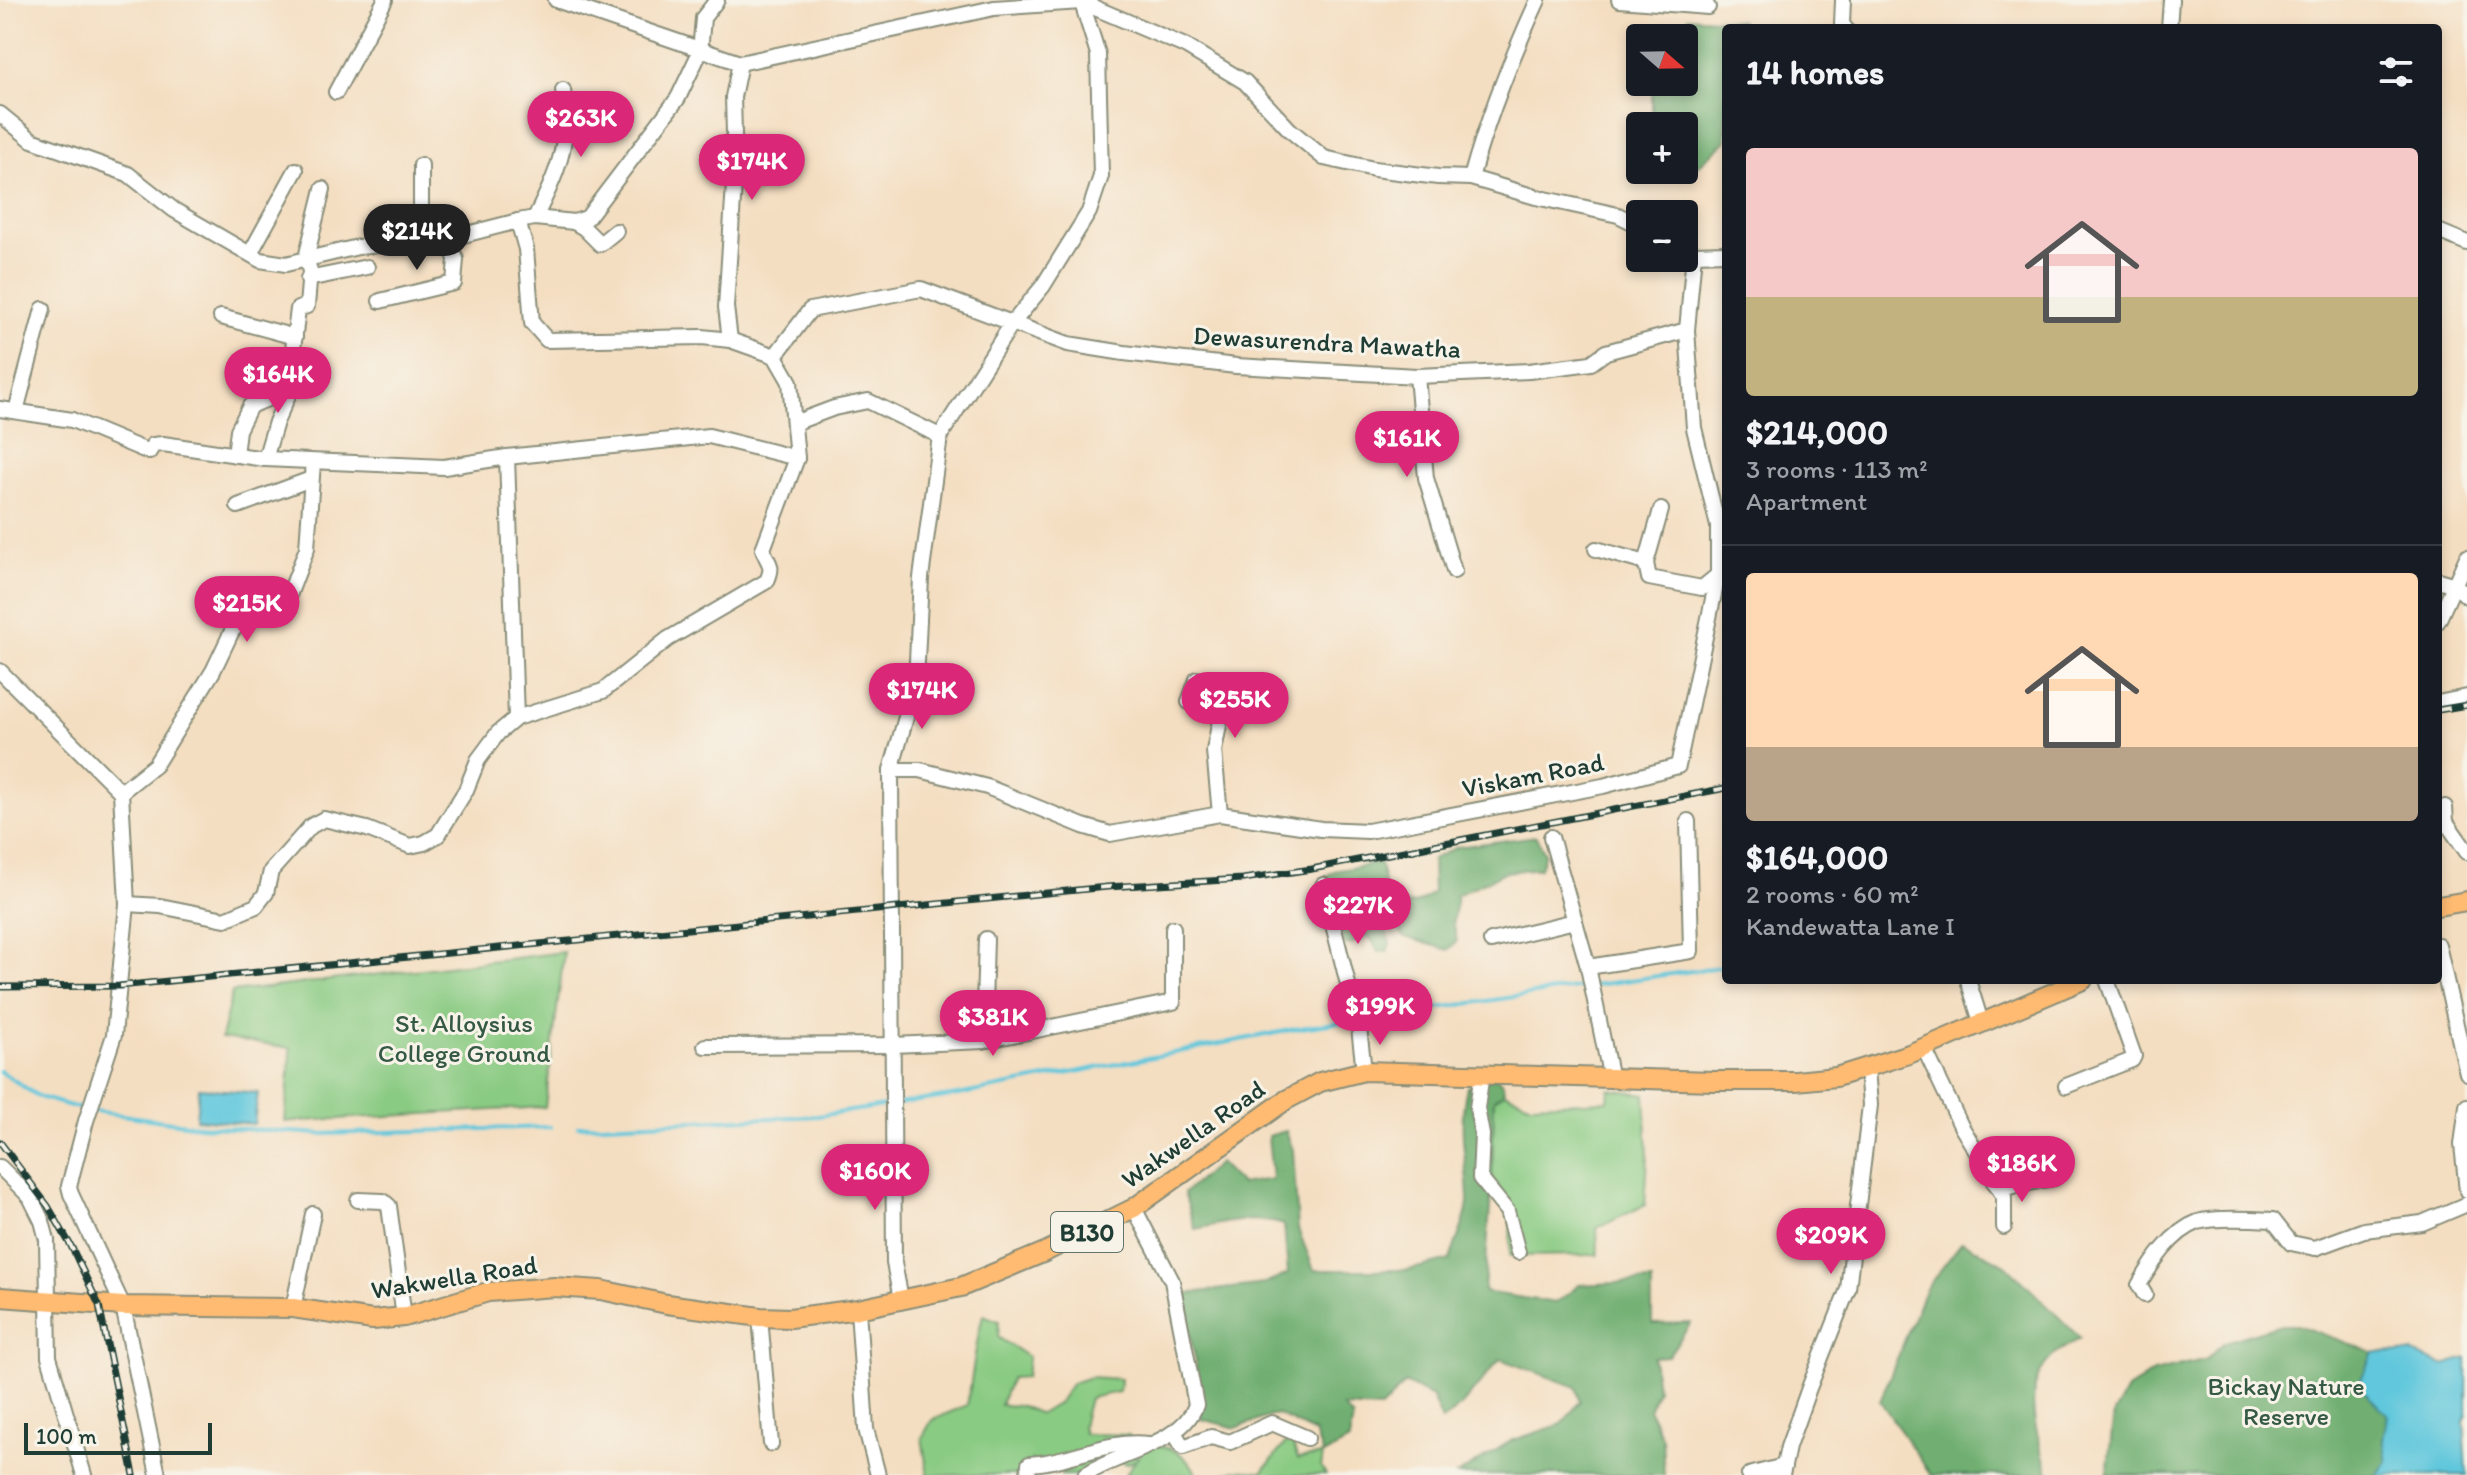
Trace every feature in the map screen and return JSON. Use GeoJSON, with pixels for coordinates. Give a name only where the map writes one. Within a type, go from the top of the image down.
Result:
{"type":"FeatureCollection","features":[{"type":"Feature","properties":{"kind":"main road"},"geometry":{"type":"LineString","coordinates":[[2442,905],[2467,901]]}},
{"type":"Feature","properties":{"kind":"main road","name":"Wakwella Road"},"geometry":{"type":"LineString","coordinates":[[0,1297],[123,1306],[293,1308],[373,1320],[404,1317],[488,1292],[554,1287],[601,1290],[667,1304],[760,1317],[790,1318],[858,1309],[961,1287],[1045,1252],[1134,1208],[1286,1100],[1320,1082],[1364,1071],[1611,1079],[1796,1081],[1836,1077],[1924,1048],[2073,984]]}},
{"type":"Feature","properties":{"kind":"street"},"geometry":{"type":"LineString","coordinates":[[336,92],[385,0]]}},
{"type":"Feature","properties":{"kind":"street"},"geometry":{"type":"LineString","coordinates":[[556,0],[700,52],[740,63],[1011,3],[1081,1],[1185,46],[1245,82],[1290,130],[1324,158],[1412,174],[1471,178],[1626,219]]}},
{"type":"Feature","properties":{"kind":"street"},"geometry":{"type":"LineString","coordinates":[[0,114],[32,140],[128,174],[174,210],[260,260],[286,264],[358,247],[448,239],[535,218],[574,222],[587,218],[678,98],[700,52],[703,18],[717,0]]}},
{"type":"Feature","properties":{"kind":"street"},"geometry":{"type":"LineString","coordinates":[[1471,178],[1486,121],[1538,0]]}},
{"type":"Feature","properties":{"kind":"street"},"geometry":{"type":"LineString","coordinates":[[1619,0],[1708,7]]}},
{"type":"Feature","properties":{"kind":"street"},"geometry":{"type":"LineString","coordinates":[[1842,24],[1843,0]]}},
{"type":"Feature","properties":{"kind":"street"},"geometry":{"type":"LineString","coordinates":[[2169,24],[2171,0]]}},
{"type":"Feature","properties":{"kind":"street"},"geometry":{"type":"LineString","coordinates":[[901,1299],[894,1263],[891,770],[916,682],[921,578],[940,436],[1011,325],[1043,286],[1089,212],[1101,176],[1098,54],[1081,1]]}},
{"type":"Feature","properties":{"kind":"street"},"geometry":{"type":"LineString","coordinates":[[730,340],[726,307],[735,169],[733,97],[740,63]]}},
{"type":"Feature","properties":{"kind":"street"},"geometry":{"type":"LineString","coordinates":[[535,218],[562,155],[568,119],[563,90]]}},
{"type":"Feature","properties":{"kind":"street"},"geometry":{"type":"LineString","coordinates":[[421,165],[421,241]]}},
{"type":"Feature","properties":{"kind":"street"},"geometry":{"type":"LineString","coordinates":[[251,252],[296,170]]}},
{"type":"Feature","properties":{"kind":"street"},"geometry":{"type":"LineString","coordinates":[[265,459],[287,398],[298,309],[307,306],[310,271],[306,258],[323,189]]}},
{"type":"Feature","properties":{"kind":"street"},"geometry":{"type":"LineString","coordinates":[[127,904],[160,906],[225,919],[256,906],[266,893],[271,871],[311,826],[324,819],[367,829],[410,846],[424,843],[438,835],[466,790],[478,760],[498,733],[516,718],[603,691],[668,639],[767,581],[770,562],[763,549],[797,458],[790,382],[775,356],[730,340],[702,337],[547,340],[532,323],[526,249],[518,221]]}},
{"type":"Feature","properties":{"kind":"street"},"geometry":{"type":"LineString","coordinates":[[574,222],[600,244],[616,231]]}},
{"type":"Feature","properties":{"kind":"street"},"geometry":{"type":"LineString","coordinates":[[2442,233],[2467,243]]}},
{"type":"Feature","properties":{"kind":"street"},"geometry":{"type":"LineString","coordinates":[[380,301],[454,283],[456,259],[448,239]]}},
{"type":"Feature","properties":{"kind":"street"},"geometry":{"type":"LineString","coordinates":[[1698,251],[1722,253]]}},
{"type":"Feature","properties":{"kind":"street"},"geometry":{"type":"LineString","coordinates":[[308,279],[367,267]]}},
{"type":"Feature","properties":{"kind":"street","name":"Viskam Road"},"geometry":{"type":"LineString","coordinates":[[891,770],[920,770],[987,787],[1110,834],[1220,814],[1321,829],[1368,831],[1603,786],[1678,766],[1722,576],[1718,526],[1694,428],[1687,330],[1688,272]]}},
{"type":"Feature","properties":{"kind":"street","name":"Dewasurendra Mawatha"},"geometry":{"type":"LineString","coordinates":[[775,356],[810,310],[921,289],[1068,344],[1236,366],[1417,376],[1529,371],[1591,363],[1606,352],[1687,330]]}},
{"type":"Feature","properties":{"kind":"street"},"geometry":{"type":"LineString","coordinates":[[16,411],[43,309]]}},
{"type":"Feature","properties":{"kind":"street"},"geometry":{"type":"LineString","coordinates":[[221,317],[295,337]]}},
{"type":"Feature","properties":{"kind":"street"},"geometry":{"type":"LineString","coordinates":[[235,455],[238,430],[250,406],[270,398],[277,377],[292,358]]}},
{"type":"Feature","properties":{"kind":"street"},"geometry":{"type":"LineString","coordinates":[[1417,376],[1426,478],[1454,571]]}},
{"type":"Feature","properties":{"kind":"street"},"geometry":{"type":"LineString","coordinates":[[794,423],[834,408],[868,401],[940,436]]}},
{"type":"Feature","properties":{"kind":"street"},"geometry":{"type":"LineString","coordinates":[[0,409],[72,420],[149,452],[153,445],[163,444],[265,459],[444,467],[507,457],[709,436],[797,458]]}},
{"type":"Feature","properties":{"kind":"street"},"geometry":{"type":"LineString","coordinates":[[507,457],[516,718]]}},
{"type":"Feature","properties":{"kind":"street"},"geometry":{"type":"LineString","coordinates":[[121,792],[155,765],[213,671],[232,631],[252,612],[276,611],[285,606],[307,548],[313,462]]}},
{"type":"Feature","properties":{"kind":"street"},"geometry":{"type":"LineString","coordinates":[[238,506],[311,479]]}},
{"type":"Feature","properties":{"kind":"street"},"geometry":{"type":"LineString","coordinates":[[1661,510],[1646,563],[1649,578],[1702,588],[1722,576]]}},
{"type":"Feature","properties":{"kind":"street"},"geometry":{"type":"LineString","coordinates":[[1596,549],[1646,563]]}},
{"type":"Feature","properties":{"kind":"street"},"geometry":{"type":"LineString","coordinates":[[2442,613],[2467,557]]}},
{"type":"Feature","properties":{"kind":"street"},"geometry":{"type":"LineString","coordinates":[[2442,581],[2455,585],[2467,596]]}},
{"type":"Feature","properties":{"kind":"street"},"geometry":{"type":"LineString","coordinates":[[0,671],[121,792],[127,904],[114,1035],[71,1175],[71,1194],[123,1306],[158,1475]]}},
{"type":"Feature","properties":{"kind":"street"},"geometry":{"type":"LineString","coordinates":[[1197,679],[1189,702],[1221,715],[1214,751],[1220,814]]}},
{"type":"Feature","properties":{"kind":"street"},"geometry":{"type":"LineString","coordinates":[[2442,702],[2467,697]]}},
{"type":"Feature","properties":{"kind":"street"},"geometry":{"type":"LineString","coordinates":[[2448,820],[2467,852]]}},
{"type":"Feature","properties":{"kind":"street"},"geometry":{"type":"LineString","coordinates":[[1588,967],[1691,951],[1688,821]]}},
{"type":"Feature","properties":{"kind":"street"},"geometry":{"type":"LineString","coordinates":[[1551,837],[1588,967],[1611,1079]]}},
{"type":"Feature","properties":{"kind":"street"},"geometry":{"type":"LineString","coordinates":[[1323,885],[1357,1022],[1364,1071]]}},
{"type":"Feature","properties":{"kind":"street"},"geometry":{"type":"LineString","coordinates":[[1491,941],[1575,921]]}},
{"type":"Feature","properties":{"kind":"street"},"geometry":{"type":"LineString","coordinates":[[705,1046],[983,1041],[1173,1002],[1173,928]]}},
{"type":"Feature","properties":{"kind":"street"},"geometry":{"type":"LineString","coordinates":[[983,1041],[986,939]]}},
{"type":"Feature","properties":{"kind":"street"},"geometry":{"type":"LineString","coordinates":[[2442,963],[2467,1073]]}},
{"type":"Feature","properties":{"kind":"street"},"geometry":{"type":"LineString","coordinates":[[1969,984],[1981,1022]]}},
{"type":"Feature","properties":{"kind":"street"},"geometry":{"type":"LineString","coordinates":[[2066,1086],[2132,1060],[2134,1056],[2108,984]]}},
{"type":"Feature","properties":{"kind":"street"},"geometry":{"type":"LineString","coordinates":[[1924,1048],[1961,1126],[2004,1197],[2004,1227]]}},
{"type":"Feature","properties":{"kind":"street"},"geometry":{"type":"LineString","coordinates":[[1749,1475],[1783,1471],[1788,1447],[1809,1388],[1848,1289],[1870,1105],[1867,1069]]}},
{"type":"Feature","properties":{"kind":"street"},"geometry":{"type":"LineString","coordinates":[[1482,1073],[1477,1108],[1482,1135],[1480,1178],[1507,1211],[1518,1252]]}},
{"type":"Feature","properties":{"kind":"street"},"geometry":{"type":"LineString","coordinates":[[2467,1106],[2462,1145],[2467,1191]]}},
{"type":"Feature","properties":{"kind":"street"},"geometry":{"type":"LineString","coordinates":[[0,1167],[30,1197],[42,1221],[47,1240],[49,1357],[84,1475]]}},
{"type":"Feature","properties":{"kind":"street"},"geometry":{"type":"LineString","coordinates":[[1994,1182],[2009,1187],[2054,1178]]}},
{"type":"Feature","properties":{"kind":"street"},"geometry":{"type":"LineString","coordinates":[[358,1200],[383,1201],[389,1206],[404,1317]]}},
{"type":"Feature","properties":{"kind":"street"},"geometry":{"type":"LineString","coordinates":[[2145,1295],[2139,1285],[2164,1246],[2198,1222],[2273,1220],[2291,1243],[2315,1248],[2364,1230],[2422,1223],[2467,1204]]}},
{"type":"Feature","properties":{"kind":"street"},"geometry":{"type":"LineString","coordinates":[[1085,1475],[1106,1462],[1175,1434],[1191,1419],[1196,1405],[1172,1281],[1134,1208]]}},
{"type":"Feature","properties":{"kind":"street"},"geometry":{"type":"LineString","coordinates":[[293,1308],[313,1214]]}},
{"type":"Feature","properties":{"kind":"street"},"geometry":{"type":"LineString","coordinates":[[858,1309],[866,1429],[878,1475]]}},
{"type":"Feature","properties":{"kind":"street"},"geometry":{"type":"LineString","coordinates":[[760,1317],[771,1444]]}},
{"type":"Feature","properties":{"kind":"street"},"geometry":{"type":"LineString","coordinates":[[1175,1434],[1183,1447],[1211,1437],[1230,1442],[1272,1423],[1307,1438]]}},
{"type":"Feature","properties":{"kind":"street"},"geometry":{"type":"LineString","coordinates":[[1028,1475],[1029,1464],[1053,1463],[1099,1447],[1132,1442],[1148,1444]]}},
{"type":"Feature","properties":{"kind":"green space"},"geometry":{"type":"Polygon","coordinates":[[[1688,17],[1741,21],[1741,24],[1722,24],[1722,145],[1698,166],[1698,112],[1652,112],[1652,96],[1698,96],[1698,24],[1685,24],[1688,17]]]}},
{"type":"Feature","properties":{"kind":"green space"},"geometry":{"type":"Polygon","coordinates":[[[1536,836],[1545,853],[1540,868],[1505,872],[1457,895],[1453,920],[1457,942],[1448,950],[1404,937],[1391,917],[1381,917],[1390,943],[1387,952],[1378,952],[1347,896],[1341,892],[1335,905],[1331,905],[1325,877],[1334,871],[1380,863],[1391,901],[1414,904],[1433,892],[1432,859],[1457,847],[1536,836]]]}},
{"type":"Feature","properties":{"kind":"green space"},"geometry":{"type":"Polygon","coordinates":[[[1341,892],[1358,912],[1367,937],[1348,945],[1344,943],[1335,905],[1341,892]]]}},
{"type":"Feature","properties":{"kind":"green space","name":"St. Alloysius College Ground"},"geometry":{"type":"Polygon","coordinates":[[[564,952],[545,1107],[285,1122],[291,1048],[221,1038],[232,992],[564,952]]]}},
{"type":"Feature","properties":{"kind":"green space"},"geometry":{"type":"Polygon","coordinates":[[[1496,1077],[1503,1084],[1504,1092],[1494,1099],[1484,1292],[1556,1303],[1579,1285],[1652,1281],[1652,1324],[1691,1323],[1668,1356],[1653,1357],[1657,1389],[1649,1410],[1662,1439],[1664,1475],[1457,1475],[1511,1441],[1562,1424],[1580,1401],[1576,1387],[1500,1359],[1462,1405],[1442,1421],[1432,1397],[1405,1383],[1381,1409],[1343,1407],[1353,1418],[1349,1441],[1323,1455],[1315,1433],[1277,1414],[1236,1428],[1201,1419],[1195,1358],[1182,1299],[1190,1293],[1265,1284],[1288,1274],[1284,1225],[1251,1220],[1195,1229],[1184,1193],[1219,1163],[1240,1184],[1272,1179],[1268,1136],[1286,1131],[1293,1150],[1298,1229],[1314,1270],[1408,1270],[1450,1260],[1464,1222],[1468,1200],[1463,1130],[1467,1087],[1496,1077]]]}},
{"type":"Feature","properties":{"kind":"green space"},"geometry":{"type":"Polygon","coordinates":[[[1609,1089],[1645,1094],[1648,1156],[1645,1205],[1597,1228],[1598,1255],[1510,1256],[1511,1212],[1492,1180],[1494,1099],[1504,1092],[1531,1104],[1608,1101],[1609,1089]]]}},
{"type":"Feature","properties":{"kind":"green space"},"geometry":{"type":"Polygon","coordinates":[[[1962,1242],[2006,1265],[2080,1338],[2053,1356],[2036,1383],[2033,1398],[2036,1429],[2049,1475],[1931,1475],[1880,1401],[1925,1290],[1962,1242]]]}},
{"type":"Feature","properties":{"kind":"green space"},"geometry":{"type":"Polygon","coordinates":[[[983,1315],[999,1321],[998,1337],[1028,1357],[1026,1377],[1011,1378],[1000,1405],[1021,1406],[1040,1414],[1058,1403],[1072,1383],[1090,1377],[1120,1379],[1119,1392],[1089,1398],[1082,1426],[1084,1434],[1129,1435],[1137,1458],[1148,1444],[1171,1449],[1184,1456],[1197,1475],[1125,1475],[1136,1460],[1126,1464],[1113,1455],[1084,1475],[1061,1475],[1063,1470],[1031,1460],[1027,1475],[928,1475],[922,1438],[932,1420],[967,1405],[983,1315]]]}},
{"type":"Feature","properties":{"kind":"green space","name":"Bickay Nature Reserve"},"geometry":{"type":"Polygon","coordinates":[[[2281,1325],[2297,1325],[2373,1352],[2359,1386],[2388,1415],[2383,1438],[2387,1461],[2377,1475],[2107,1475],[2114,1413],[2127,1390],[2154,1372],[2207,1359],[2224,1342],[2281,1325]]]}},
{"type":"Feature","properties":{"kind":"green space"},"geometry":{"type":"Polygon","coordinates":[[[1290,1438],[1298,1459],[1323,1455],[1321,1468],[1326,1475],[1221,1475],[1234,1470],[1262,1472],[1290,1438]]]}},
{"type":"Feature","properties":{"kind":"water"},"geometry":{"type":"Polygon","coordinates":[[[199,1088],[258,1093],[254,1124],[196,1119],[199,1088]]]}},
{"type":"Feature","properties":{"kind":"water"},"geometry":{"type":"Polygon","coordinates":[[[2373,1352],[2412,1353],[2443,1365],[2467,1358],[2467,1414],[2464,1421],[2467,1475],[2377,1475],[2387,1461],[2383,1438],[2388,1415],[2358,1386],[2373,1352]]]}},
{"type":"Feature","properties":{"kind":"waterway"},"geometry":{"type":"LineString","coordinates":[[578,1126],[817,1116],[958,1095],[1301,1028],[1722,967]]}},
{"type":"Feature","properties":{"kind":"waterway"},"geometry":{"type":"LineString","coordinates":[[0,1071],[39,1097],[85,1110]]}},
{"type":"Feature","properties":{"kind":"waterway"},"geometry":{"type":"LineString","coordinates":[[94,1111],[199,1126],[321,1134],[550,1127]]}},
{"type":"Feature","properties":{"kind":"railway"},"geometry":{"type":"LineString","coordinates":[[2442,709],[2467,705]]}},
{"type":"Feature","properties":{"kind":"railway"},"geometry":{"type":"LineString","coordinates":[[0,987],[119,986],[1107,887],[1243,879],[1312,869],[1722,789]]}},
{"type":"Feature","properties":{"kind":"railway"},"geometry":{"type":"LineString","coordinates":[[0,1142],[48,1206],[99,1305],[134,1475]]}}]}
